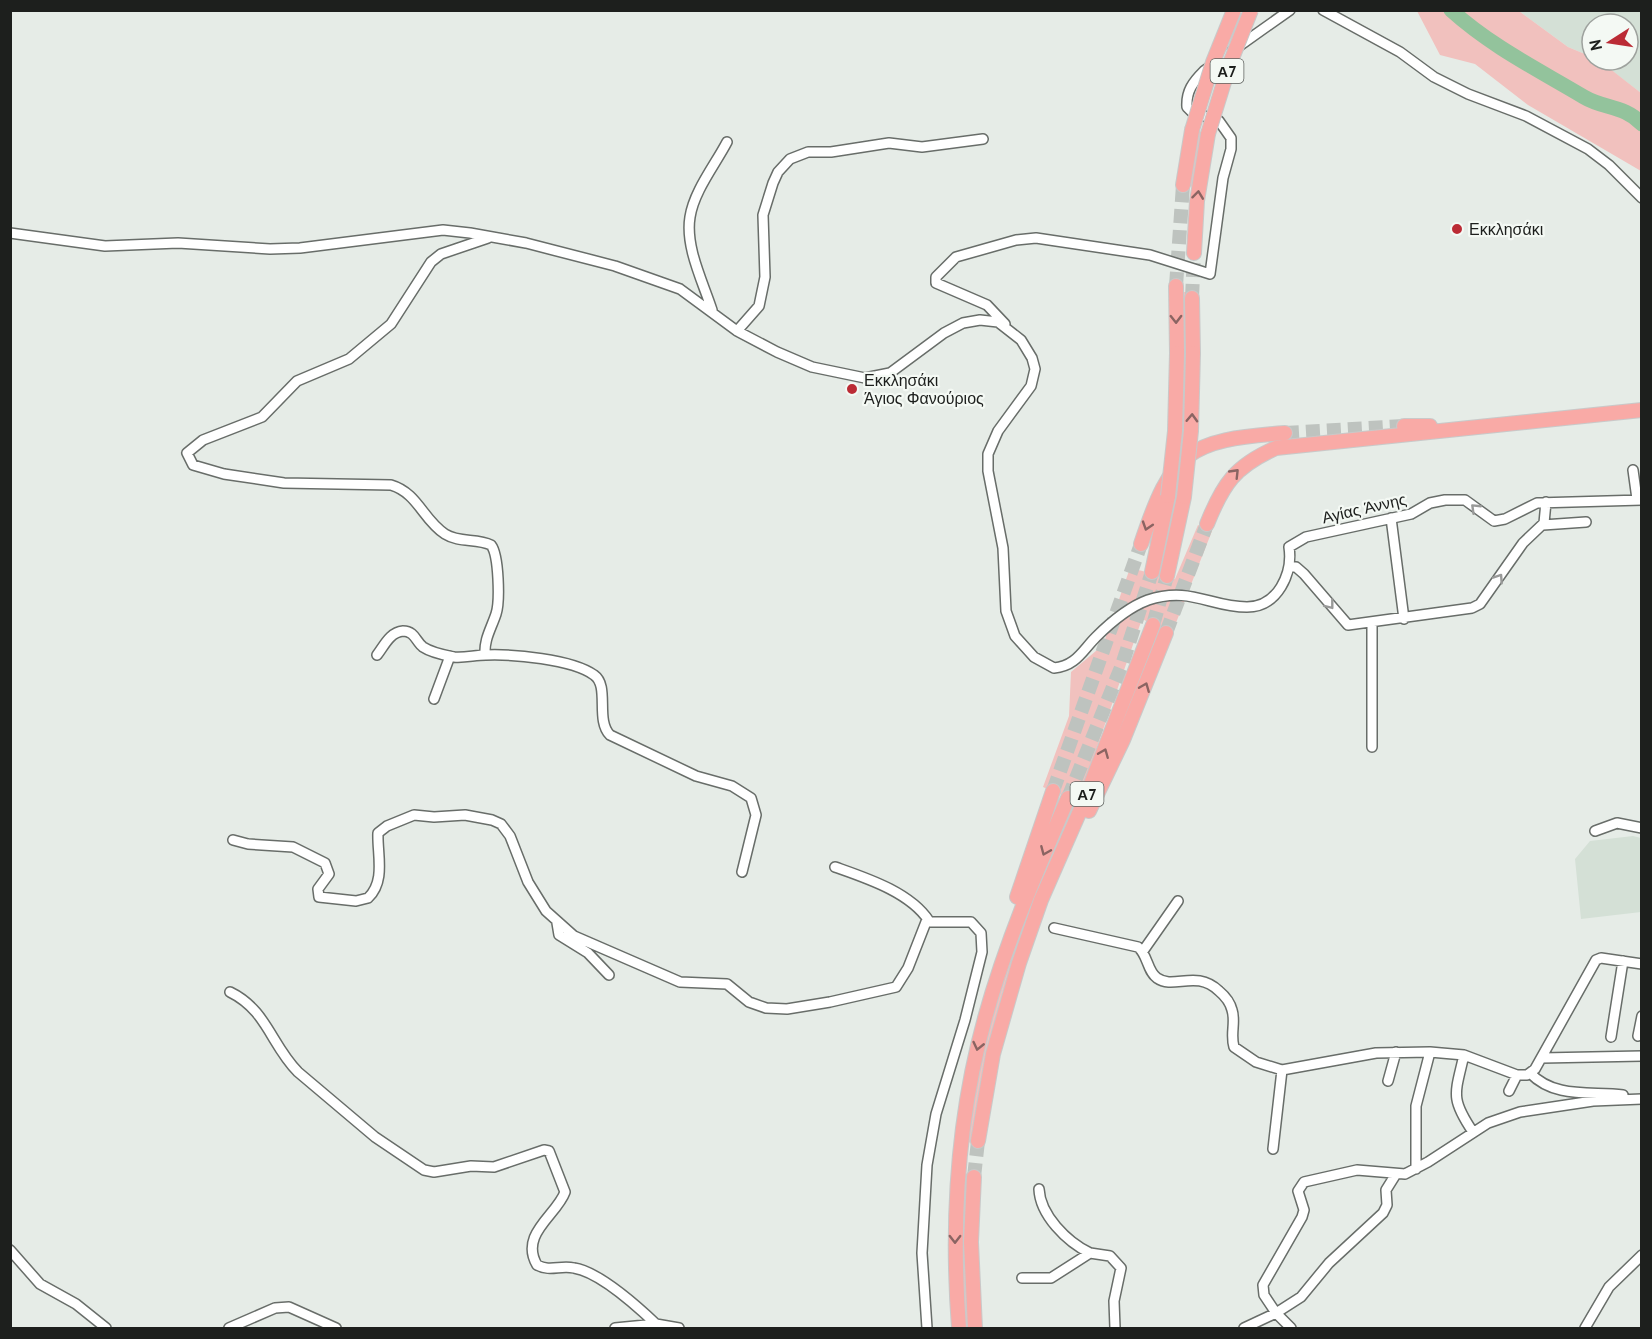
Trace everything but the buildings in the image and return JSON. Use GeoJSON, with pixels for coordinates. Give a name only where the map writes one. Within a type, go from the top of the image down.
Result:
{"type":"FeatureCollection","features":[{"type":"Feature","properties":{"kind":"highway","name":"Α7"},"geometry":{"type":"LineString","coordinates":[[1183,185],[1192,130],[1213,62],[1234,10]]}},
{"type":"Feature","properties":{"kind":"highway","name":"Α7"},"geometry":{"type":"LineString","coordinates":[[1194,253],[1197,201],[1208,134],[1229,66],[1251,10]]}},
{"type":"Feature","properties":{"kind":"highway"},"geometry":{"type":"LineString","coordinates":[[1152,572],[1168,496],[1175,431],[1176,286]]}},
{"type":"Feature","properties":{"kind":"highway"},"geometry":{"type":"LineString","coordinates":[[1167,576],[1184,497],[1191,431],[1192,298]]}},
{"type":"Feature","properties":{"kind":"highway"},"geometry":{"type":"LineString","coordinates":[[1207,524],[1228,481],[1241,466],[1276,448],[1510,426],[1641,410]]}},
{"type":"Feature","properties":{"kind":"highway"},"geometry":{"type":"LineString","coordinates":[[1404,426],[1510,426]]}},
{"type":"Feature","properties":{"kind":"highway"},"geometry":{"type":"LineString","coordinates":[[1141,544],[1160,493],[1173,469],[1181,460],[1222,440],[1285,433]]}},
{"type":"Feature","properties":{"kind":"highway","name":"Α7"},"geometry":{"type":"LineString","coordinates":[[978,1142],[995,1044],[1019,963],[1041,900],[1083,804],[1153,625]]}},
{"type":"Feature","properties":{"kind":"highway"},"geometry":{"type":"LineString","coordinates":[[1019,963],[1061,868],[1123,740],[1166,633]]}},
{"type":"Feature","properties":{"kind":"highway"},"geometry":{"type":"LineString","coordinates":[[993,990],[1018,893],[1053,791]]}},
{"type":"Feature","properties":{"kind":"highway","name":"Α7"},"geometry":{"type":"LineString","coordinates":[[959,1329],[955,1242],[961,1140],[977,1050],[993,990],[1026,894],[1068,798]]}},
{"type":"Feature","properties":{"kind":"highway"},"geometry":{"type":"LineString","coordinates":[[974,1177],[971,1242],[975,1329]]}},
{"type":"Feature","properties":{"kind":"street","name":"Αγίας Άννης"},"geometry":{"type":"LineString","coordinates":[[1290,10],[1204,71],[1195,80],[1188,93],[1187,107],[1191,112],[1219,121],[1227,129],[1232,143],[1222,178],[1210,274],[1150,255],[1036,238],[1016,240],[956,257],[936,277],[936,283],[987,305],[1026,346],[1035,369],[1031,386],[998,430],[988,453],[988,471],[1003,548],[1006,611],[1015,636],[1046,666],[1060,668],[1078,659],[1095,638],[1122,615],[1147,601],[1186,595],[1249,607],[1265,602],[1283,584],[1289,567],[1289,547],[1301,539],[1411,514],[1435,501],[1457,499],[1467,501],[1488,520],[1497,521],[1528,505],[1546,502],[1639,499]]}},
{"type":"Feature","properties":{"kind":"street"},"geometry":{"type":"LineString","coordinates":[[1323,10],[1400,52],[1434,77],[1468,94],[1526,116],[1588,149],[1609,165],[1641,198]]}},
{"type":"Feature","properties":{"kind":"street"},"geometry":{"type":"LineString","coordinates":[[737,331],[759,306],[765,278],[763,215],[778,172],[790,159],[808,152],[831,152],[889,142],[922,147],[983,139]]}},
{"type":"Feature","properties":{"kind":"street"},"geometry":{"type":"LineString","coordinates":[[712,311],[692,247],[689,218],[693,205],[727,142]]}},
{"type":"Feature","properties":{"kind":"street"},"geometry":{"type":"LineString","coordinates":[[10,233],[105,246],[178,243],[270,249],[300,248],[444,230],[526,243],[615,266],[680,289],[737,331],[777,352],[812,367],[843,375],[871,378],[890,372],[944,333],[963,323],[986,320],[1006,326]]}},
{"type":"Feature","properties":{"kind":"street"},"geometry":{"type":"LineString","coordinates":[[485,655],[484,645],[497,603],[496,562],[491,545],[444,534],[410,494],[402,488],[391,485],[284,483],[224,474],[193,465],[188,460],[187,453],[203,440],[262,417],[297,381],[349,359],[391,324],[431,262],[441,254],[490,237]]}},
{"type":"Feature","properties":{"kind":"street"},"geometry":{"type":"LineString","coordinates":[[1633,470],[1639,499]]}},
{"type":"Feature","properties":{"kind":"street"},"geometry":{"type":"LineString","coordinates":[[1543,525],[1546,502]]}},
{"type":"Feature","properties":{"kind":"street"},"geometry":{"type":"LineString","coordinates":[[1391,518],[1404,619]]}},
{"type":"Feature","properties":{"kind":"street"},"geometry":{"type":"LineString","coordinates":[[1289,567],[1296,567],[1304,574],[1346,625],[1404,619],[1479,606],[1523,543],[1543,525],[1586,522]]}},
{"type":"Feature","properties":{"kind":"street"},"geometry":{"type":"LineString","coordinates":[[1372,623],[1372,747]]}},
{"type":"Feature","properties":{"kind":"street"},"geometry":{"type":"LineString","coordinates":[[377,655],[392,634],[401,631],[415,636],[422,647],[450,656],[539,657],[591,674],[599,683],[602,724],[610,735],[696,776],[732,786],[751,798],[756,815],[742,872]]}},
{"type":"Feature","properties":{"kind":"street"},"geometry":{"type":"LineString","coordinates":[[434,699],[450,656]]}},
{"type":"Feature","properties":{"kind":"street"},"geometry":{"type":"LineString","coordinates":[[233,840],[243,843],[286,845],[311,856],[328,868],[326,879],[318,890],[319,897],[356,901],[368,898],[375,889],[380,870],[378,833],[387,825],[414,814],[434,817],[465,816],[492,820],[506,829],[528,882],[546,911],[557,923],[577,938],[676,980],[724,983],[749,1002],[778,1009],[830,1002],[896,987],[902,981],[924,925],[929,921],[971,922],[980,931],[983,945],[965,1020],[931,1136],[922,1253],[927,1329]]}},
{"type":"Feature","properties":{"kind":"street"},"geometry":{"type":"LineString","coordinates":[[1595,831],[1617,823],[1641,828]]}},
{"type":"Feature","properties":{"kind":"street"},"geometry":{"type":"LineString","coordinates":[[835,867],[871,880],[921,909],[929,921]]}},
{"type":"Feature","properties":{"kind":"street"},"geometry":{"type":"LineString","coordinates":[[1143,951],[1178,901]]}},
{"type":"Feature","properties":{"kind":"street"},"geometry":{"type":"LineString","coordinates":[[557,923],[559,935],[588,953],[609,975]]}},
{"type":"Feature","properties":{"kind":"street"},"geometry":{"type":"LineString","coordinates":[[1054,928],[1131,945],[1143,951],[1156,978],[1163,981],[1200,980],[1214,987],[1231,1006],[1234,1047],[1256,1062],[1282,1070],[1396,1052],[1430,1052],[1464,1055],[1517,1075],[1530,1073],[1542,1058],[1593,963],[1601,958],[1641,964]]}},
{"type":"Feature","properties":{"kind":"street"},"geometry":{"type":"LineString","coordinates":[[1611,1037],[1623,962]]}},
{"type":"Feature","properties":{"kind":"street"},"geometry":{"type":"LineString","coordinates":[[230,992],[245,999],[256,1010],[289,1064],[375,1137],[424,1170],[435,1172],[471,1166],[494,1167],[544,1150],[549,1151],[565,1192],[548,1214],[536,1236],[532,1248],[537,1265],[552,1270],[574,1268],[593,1275],[660,1326]]}},
{"type":"Feature","properties":{"kind":"street"},"geometry":{"type":"LineString","coordinates":[[1638,1036],[1641,1016]]}},
{"type":"Feature","properties":{"kind":"street"},"geometry":{"type":"LineString","coordinates":[[1388,1081],[1396,1052]]}},
{"type":"Feature","properties":{"kind":"street"},"geometry":{"type":"LineString","coordinates":[[1416,1169],[1417,1100],[1430,1052]]}},
{"type":"Feature","properties":{"kind":"street"},"geometry":{"type":"LineString","coordinates":[[1464,1055],[1455,1099],[1459,1112],[1473,1132]]}},
{"type":"Feature","properties":{"kind":"street"},"geometry":{"type":"LineString","coordinates":[[1542,1058],[1641,1056]]}},
{"type":"Feature","properties":{"kind":"street"},"geometry":{"type":"LineString","coordinates":[[1273,1149],[1282,1070]]}},
{"type":"Feature","properties":{"kind":"street"},"geometry":{"type":"LineString","coordinates":[[1530,1073],[1543,1083],[1569,1092],[1622,1094],[1637,1100]]}},
{"type":"Feature","properties":{"kind":"street"},"geometry":{"type":"LineString","coordinates":[[1509,1091],[1517,1075]]}},
{"type":"Feature","properties":{"kind":"street"},"geometry":{"type":"LineString","coordinates":[[1291,1329],[1264,1295],[1263,1285],[1304,1212],[1299,1194],[1300,1185],[1307,1181],[1356,1170],[1396,1174],[1416,1169],[1491,1121],[1527,1111],[1593,1101],[1637,1100]]}},
{"type":"Feature","properties":{"kind":"street"},"geometry":{"type":"LineString","coordinates":[[1244,1329],[1302,1297],[1329,1263],[1383,1213],[1387,1205],[1386,1190],[1396,1174]]}},
{"type":"Feature","properties":{"kind":"street"},"geometry":{"type":"LineString","coordinates":[[1039,1189],[1042,1203],[1057,1227],[1072,1244],[1090,1253],[1110,1256],[1121,1268],[1114,1301],[1115,1329]]}},
{"type":"Feature","properties":{"kind":"street"},"geometry":{"type":"LineString","coordinates":[[10,1250],[40,1284],[76,1304],[106,1329]]}},
{"type":"Feature","properties":{"kind":"street"},"geometry":{"type":"LineString","coordinates":[[1022,1278],[1051,1278],[1090,1253]]}},
{"type":"Feature","properties":{"kind":"street"},"geometry":{"type":"LineString","coordinates":[[1586,1329],[1609,1287],[1641,1255]]}},
{"type":"Feature","properties":{"kind":"street"},"geometry":{"type":"LineString","coordinates":[[229,1329],[275,1308],[290,1307],[336,1329]]}},
{"type":"Feature","properties":{"kind":"street"},"geometry":{"type":"LineString","coordinates":[[615,1329],[660,1326],[679,1329]]}},
{"type":"Feature","properties":{"kind":"shaded area"},"geometry":{"type":"Polygon","coordinates":[[[1417,11],[1519,11],[1568,47],[1580,52],[1580,72],[1614,72],[1641,93],[1641,171],[1528,105],[1475,64],[1440,55],[1417,11]]]}},
{"type":"Feature","properties":{"kind":"shaded area"},"geometry":{"type":"Polygon","coordinates":[[[1519,11],[1641,11],[1641,93],[1614,72],[1640,72],[1640,12],[1580,12],[1580,52],[1568,47],[1519,11]]]}},
{"type":"Feature","properties":{"kind":"shaded area"},"geometry":{"type":"Polygon","coordinates":[[[1198,132],[1202,132],[1193,187],[1189,186],[1198,132]]]}},
{"type":"Feature","properties":{"kind":"shaded area"},"geometry":{"type":"Polygon","coordinates":[[[1182,292],[1186,292],[1186,404],[1180,485],[1162,574],[1158,573],[1172,504],[1180,434],[1182,292]]]}},
{"type":"Feature","properties":{"kind":"shaded area"},"geometry":{"type":"Polygon","coordinates":[[[1198,525],[1212,531],[1172,633],[1142,619],[1078,801],[1024,930],[1003,991],[988,1052],[972,1143],[967,1142],[983,1052],[998,993],[1028,910],[1073,800],[1043,787],[1069,716],[1071,672],[1103,645],[1130,568],[1175,579],[1198,525]]]}},
{"type":"Feature","properties":{"kind":"shaded area"},"geometry":{"type":"Polygon","coordinates":[[[1633,836],[1641,838],[1641,912],[1581,919],[1575,859],[1590,841],[1633,836]]]}},
{"type":"Feature","properties":{"kind":"shaded area"},"geometry":{"type":"Polygon","coordinates":[[[964,1177],[969,1177],[970,1328],[965,1328],[961,1243],[964,1177]]]}},
{"type":"Feature","properties":{"kind":"waterway"},"geometry":{"type":"LineString","coordinates":[[1451,10],[1516,57],[1591,101],[1628,113],[1642,124]]}},
{"type":"Feature","properties":{"kind":"tunnel"},"geometry":{"type":"LineString","coordinates":[[1176,286],[1183,185]]}},
{"type":"Feature","properties":{"kind":"tunnel"},"geometry":{"type":"LineString","coordinates":[[1192,298],[1194,253]]}},
{"type":"Feature","properties":{"kind":"tunnel"},"geometry":{"type":"LineString","coordinates":[[1285,433],[1404,426]]}},
{"type":"Feature","properties":{"kind":"tunnel"},"geometry":{"type":"LineString","coordinates":[[1166,633],[1207,524]]}},
{"type":"Feature","properties":{"kind":"tunnel"},"geometry":{"type":"LineString","coordinates":[[1053,791],[1141,544]]}},
{"type":"Feature","properties":{"kind":"tunnel"},"geometry":{"type":"LineString","coordinates":[[1068,798],[1122,665],[1152,572]]}},
{"type":"Feature","properties":{"kind":"tunnel"},"geometry":{"type":"LineString","coordinates":[[1153,625],[1167,576]]}},
{"type":"Feature","properties":{"kind":"tunnel"},"geometry":{"type":"LineString","coordinates":[[974,1177],[978,1141]]}},
{"type":"Feature","properties":{"kind":"place","name":"Εκκλησάκι"},"geometry":{"type":"Point","coordinates":[1457,229]}},
{"type":"Feature","properties":{"kind":"place","name":"Εκκλησάκι Άγιος Φανούριος"},"geometry":{"type":"Point","coordinates":[852,389]}}]}
